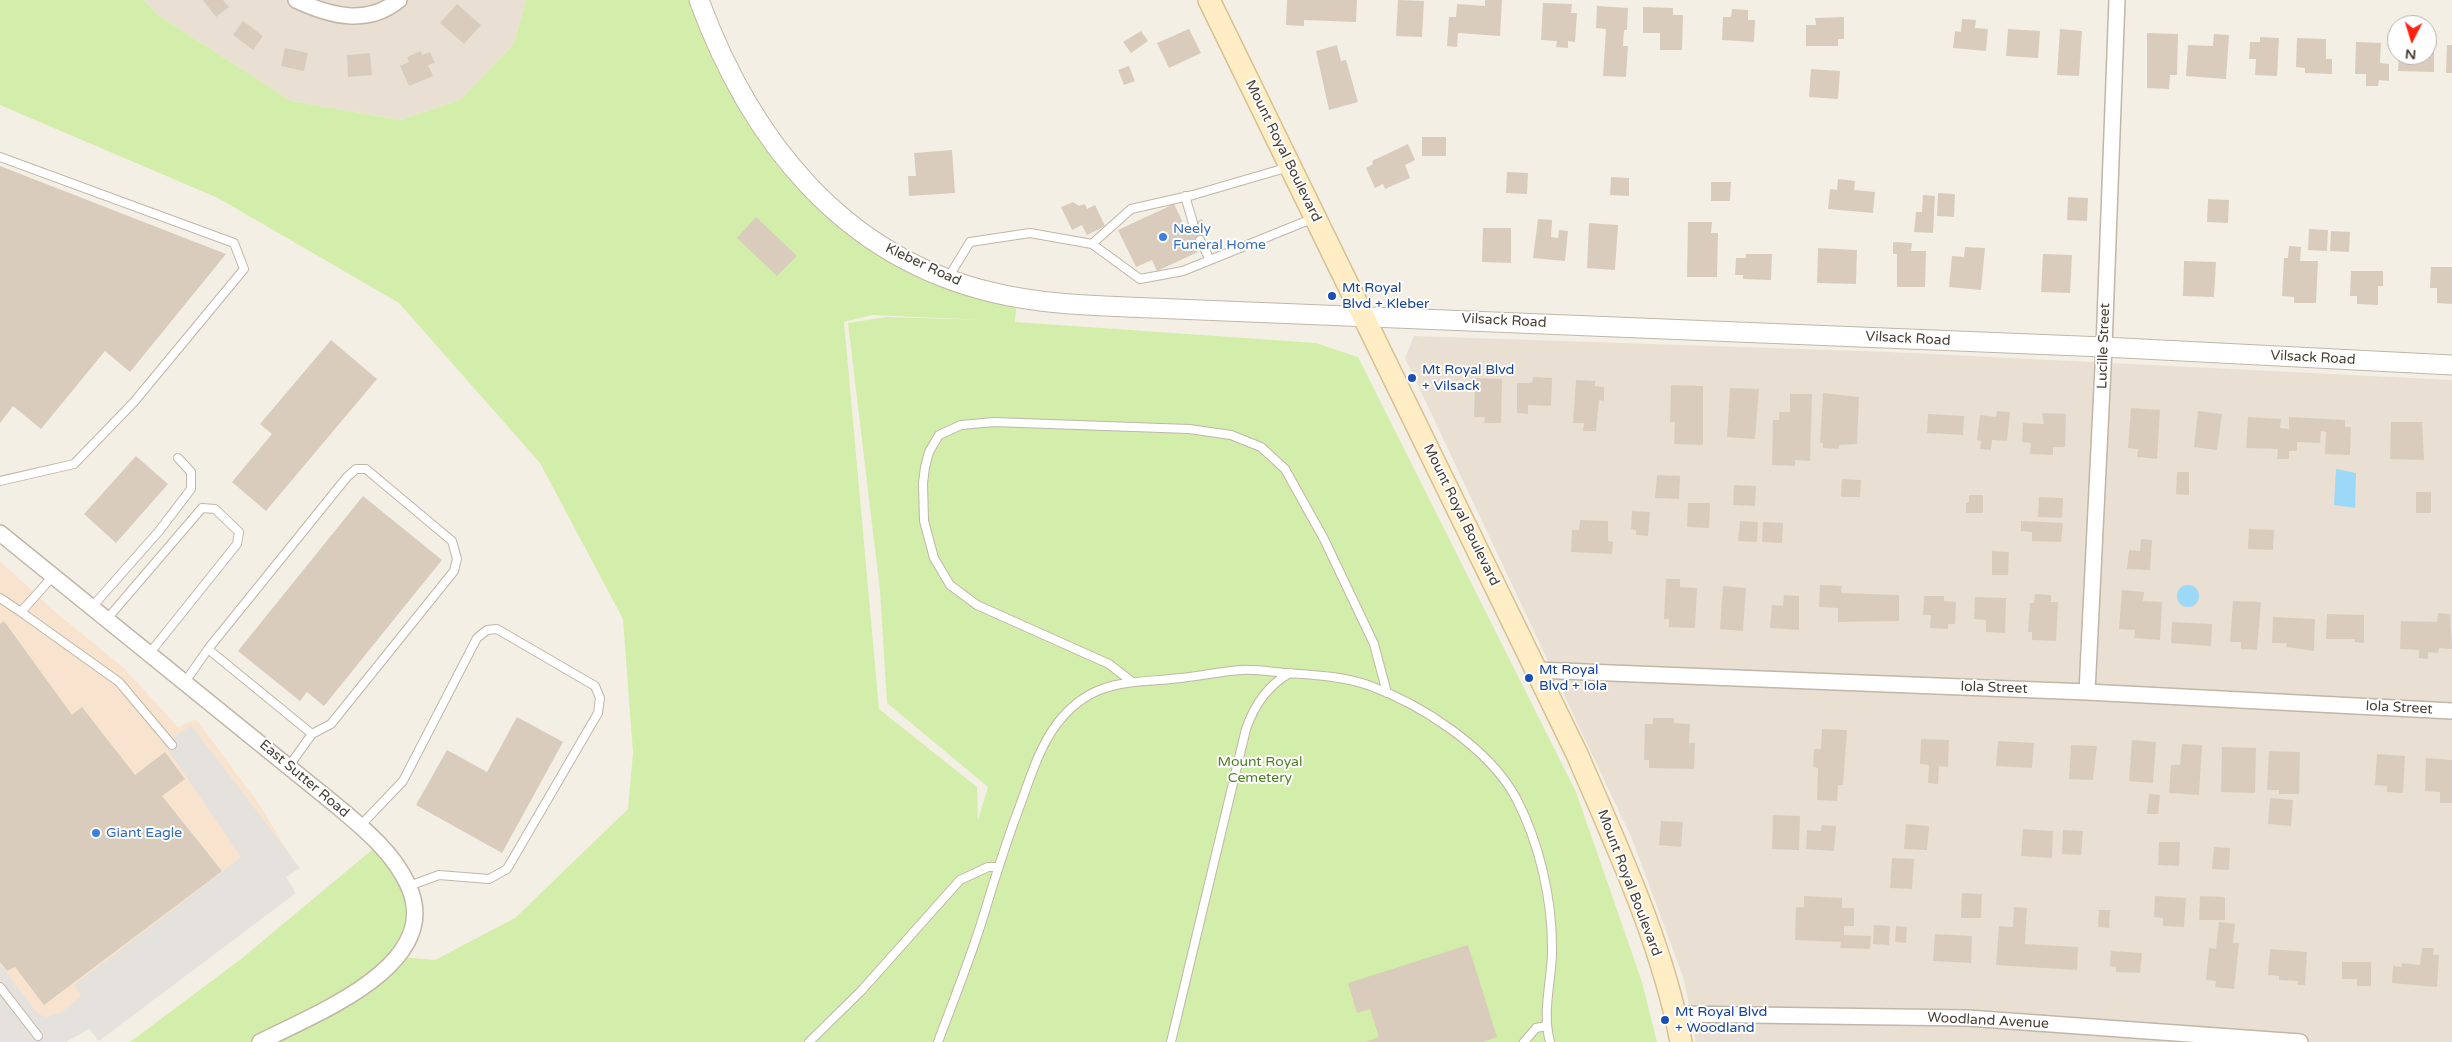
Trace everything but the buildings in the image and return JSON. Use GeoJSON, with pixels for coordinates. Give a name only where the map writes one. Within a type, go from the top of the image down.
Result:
{"type":"FeatureCollection","features":[{"type":"Feature","properties":{"kind":"main road","name":"Mount Royal Boulevard"},"geometry":{"type":"LineString","coordinates":[[1209,0],[1536,670],[1606,820],[1655,947],[1676,1014],[1681,1042]]}},
{"type":"Feature","properties":{"kind":"street"},"geometry":{"type":"LineString","coordinates":[[296,0],[318,11],[338,16],[358,17],[385,10],[399,0]]}},
{"type":"Feature","properties":{"kind":"street","name":"Kleber Road"},"geometry":{"type":"LineString","coordinates":[[699,0],[744,99],[782,158],[799,177],[846,221],[902,259],[947,279],[993,293],[1048,301],[1176,309],[1364,316]]}},
{"type":"Feature","properties":{"kind":"street","name":"Lucille Street"},"geometry":{"type":"LineString","coordinates":[[2087,692],[2104,348],[2117,0]]}},
{"type":"Feature","properties":{"kind":"street","name":"Vilsack Road"},"geometry":{"type":"LineString","coordinates":[[1364,316],[2452,365]]}},
{"type":"Feature","properties":{"kind":"street","name":"East Sutter Road"},"geometry":{"type":"LineString","coordinates":[[0,534],[289,766],[360,826],[392,859],[409,886],[414,901],[413,933],[399,957],[373,980],[344,999],[260,1042]]}},
{"type":"Feature","properties":{"kind":"street","name":"Iola Street"},"geometry":{"type":"LineString","coordinates":[[1536,670],[2087,692],[2452,710]]}},
{"type":"Feature","properties":{"kind":"street","name":"Woodland Avenue"},"geometry":{"type":"LineString","coordinates":[[1676,1014],[1968,1018],[2227,1040],[2300,1042]]}},
{"type":"Feature","properties":{"kind":"lane"},"geometry":{"type":"LineString","coordinates":[[0,157],[234,244],[244,269],[134,402],[74,464],[0,481]]}},
{"type":"Feature","properties":{"kind":"lane"},"geometry":{"type":"LineString","coordinates":[[1092,244],[1131,209],[1291,166]]}},
{"type":"Feature","properties":{"kind":"lane"},"geometry":{"type":"LineString","coordinates":[[1184,196],[1193,223]]}},
{"type":"Feature","properties":{"kind":"lane"},"geometry":{"type":"LineString","coordinates":[[947,279],[970,242],[1030,233],[1092,244],[1140,279],[1182,271],[1316,217]]}},
{"type":"Feature","properties":{"kind":"lane"},"geometry":{"type":"LineString","coordinates":[[1200,240],[1210,260]]}},
{"type":"Feature","properties":{"kind":"lane"},"geometry":{"type":"LineString","coordinates":[[1131,681],[1109,664],[977,605],[950,585],[934,558],[924,521],[923,483],[925,467],[931,447],[939,434],[961,425],[994,422],[1190,429],[1231,435],[1261,447],[1285,469],[1320,531],[1374,644],[1387,693]]}},
{"type":"Feature","properties":{"kind":"lane"},"geometry":{"type":"LineString","coordinates":[[92,607],[159,531],[191,489],[191,472],[178,458]]}},
{"type":"Feature","properties":{"kind":"lane"},"geometry":{"type":"LineString","coordinates":[[185,682],[208,649],[347,477],[356,469],[366,469],[452,541],[457,559],[454,571],[331,724],[312,734],[289,766]]}},
{"type":"Feature","properties":{"kind":"lane"},"geometry":{"type":"LineString","coordinates":[[107,619],[202,508],[215,509],[239,532],[237,544],[149,654]]}},
{"type":"Feature","properties":{"kind":"lane"},"geometry":{"type":"LineString","coordinates":[[21,612],[53,576]]}},
{"type":"Feature","properties":{"kind":"lane"},"geometry":{"type":"LineString","coordinates":[[0,598],[119,682],[172,744]]}},
{"type":"Feature","properties":{"kind":"lane"},"geometry":{"type":"LineString","coordinates":[[360,826],[402,781],[476,638],[486,630],[497,629],[595,686],[600,698],[598,713],[507,868],[489,879],[439,875],[409,886]]}},
{"type":"Feature","properties":{"kind":"lane"},"geometry":{"type":"LineString","coordinates":[[208,649],[312,734]]}},
{"type":"Feature","properties":{"kind":"lane"},"geometry":{"type":"LineString","coordinates":[[938,1042],[1035,766],[1057,724],[1090,695],[1114,684],[1131,681],[1178,679],[1244,670],[1320,675],[1367,684],[1432,718],[1473,746],[1502,779],[1515,798],[1538,856],[1551,918],[1551,971],[1545,1012],[1550,1042]]}},
{"type":"Feature","properties":{"kind":"lane"},"geometry":{"type":"LineString","coordinates":[[1171,1042],[1246,729],[1252,714],[1264,696],[1280,679],[1290,673]]}},
{"type":"Feature","properties":{"kind":"lane"},"geometry":{"type":"LineString","coordinates":[[810,1042],[861,991],[960,880],[988,867],[998,867]]}},
{"type":"Feature","properties":{"kind":"lane"},"geometry":{"type":"LineString","coordinates":[[0,987],[38,1036]]}},
{"type":"Feature","properties":{"kind":"lane"},"geometry":{"type":"LineString","coordinates":[[1524,1042],[1536,1028],[1546,1026]]}},
{"type":"Feature","properties":{"kind":"shaded area"},"geometry":{"type":"Polygon","coordinates":[[[144,0],[526,0],[514,44],[460,100],[400,120],[291,101],[158,15],[144,0]]]}},
{"type":"Feature","properties":{"kind":"shaded area"},"geometry":{"type":"Polygon","coordinates":[[[1414,336],[1890,352],[2452,380],[2452,1042],[1695,1042],[1695,1032],[1683,977],[1632,839],[1405,358],[1414,336]]]}},
{"type":"Feature","properties":{"kind":"shaded area"},"geometry":{"type":"Polygon","coordinates":[[[0,561],[52,609],[125,669],[178,727],[196,719],[259,804],[297,866],[88,1026],[0,1042],[0,561]]]}},
{"type":"Feature","properties":{"kind":"shaded area"},"geometry":{"type":"Polygon","coordinates":[[[191,725],[300,868],[286,877],[296,893],[99,1041],[89,1029],[66,1042],[0,1042],[0,964],[38,1014],[47,1017],[62,1012],[81,996],[74,985],[241,857],[164,744],[191,725]]]}},
{"type":"Feature","properties":{"kind":"green space","name":"Mount Royal Cemetery"},"geometry":{"type":"Polygon","coordinates":[[[0,0],[144,0],[158,15],[291,101],[400,120],[460,100],[514,44],[526,0],[699,0],[763,130],[875,242],[1017,297],[1015,322],[1316,343],[1358,357],[1576,792],[1642,982],[1657,1042],[130,1042],[241,959],[379,844],[414,901],[400,957],[435,960],[515,918],[628,809],[633,753],[623,619],[540,463],[399,303],[218,198],[0,105],[0,0]],[[872,315],[844,322],[879,709],[977,787],[978,820],[988,787],[887,703],[880,591],[848,323],[887,317],[985,320],[872,315]]]}},
{"type":"Feature","properties":{"kind":"water"},"geometry":{"type":"Polygon","coordinates":[[[2336,469],[2356,473],[2355,508],[2334,505],[2336,469]]]}},
{"type":"Feature","properties":{"kind":"water"},"geometry":{"type":"Polygon","coordinates":[[[2184,585],[2192,585],[2199,592],[2199,600],[2192,607],[2184,607],[2177,600],[2177,592],[2184,585]]]}},
{"type":"Feature","properties":{"kind":"place","name":"Neely Funeral Home"},"geometry":{"type":"Point","coordinates":[1163,237]}},
{"type":"Feature","properties":{"kind":"place","name":"Mt Royal Blvd + Kleber"},"geometry":{"type":"Point","coordinates":[1332,296]}},
{"type":"Feature","properties":{"kind":"place","name":"Mt Royal Blvd + Vilsack"},"geometry":{"type":"Point","coordinates":[1412,378]}},
{"type":"Feature","properties":{"kind":"place","name":"Mt Royal Blvd + Iola"},"geometry":{"type":"Point","coordinates":[1529,678]}},
{"type":"Feature","properties":{"kind":"place","name":"Giant Eagle"},"geometry":{"type":"Point","coordinates":[96,833]}},
{"type":"Feature","properties":{"kind":"place","name":"Mt Royal Blvd + Woodland"},"geometry":{"type":"Point","coordinates":[1665,1020]}}]}
